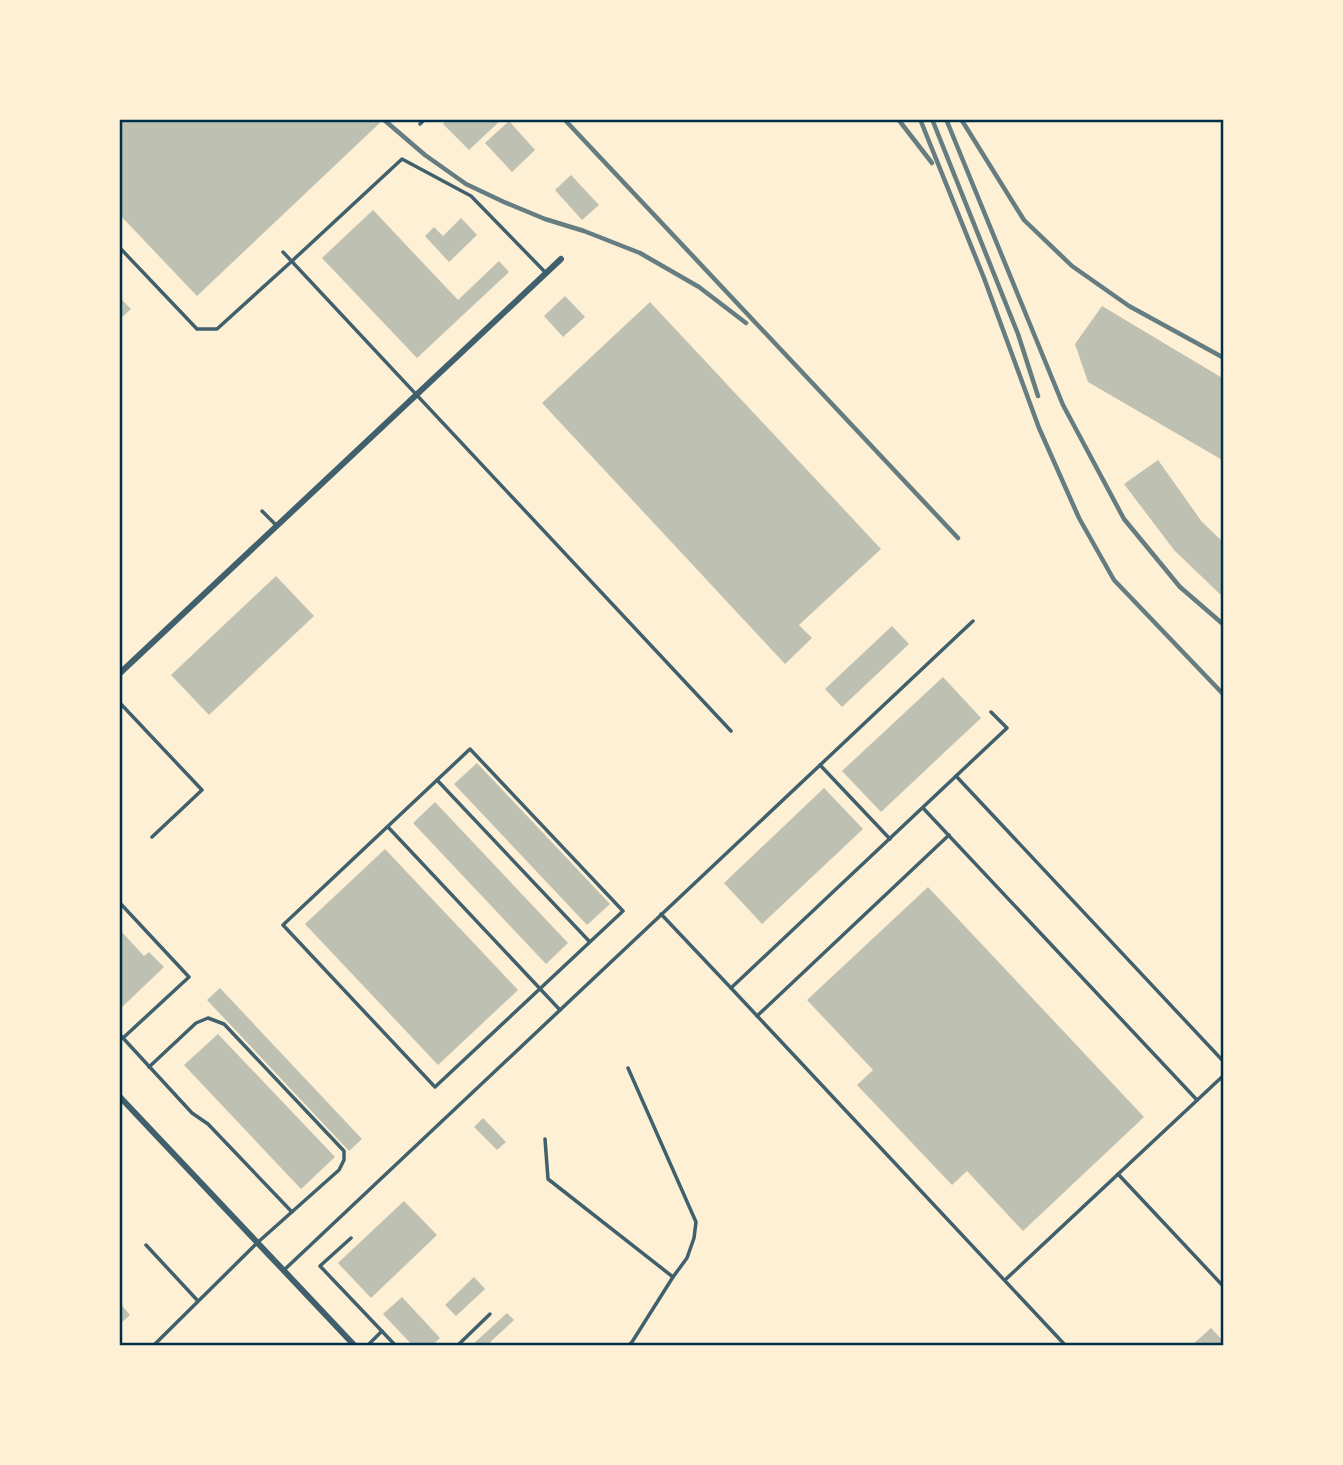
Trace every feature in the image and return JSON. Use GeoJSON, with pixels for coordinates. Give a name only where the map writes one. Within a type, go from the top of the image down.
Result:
{"type":"FeatureCollection","features":[{"type":"Feature","properties":{"kind":"street"},"geometry":{"type":"LineString","coordinates":[[119,674],[561,259]]}},
{"type":"Feature","properties":{"kind":"street"},"geometry":{"type":"LineString","coordinates":[[119,1096],[355,1346]]}},
{"type":"Feature","properties":{"kind":"lane"},"geometry":{"type":"LineString","coordinates":[[420,124],[425,119]]}},
{"type":"Feature","properties":{"kind":"lane"},"geometry":{"type":"LineString","coordinates":[[119,247],[197,329],[217,329],[402,159],[471,196],[546,273]]}},
{"type":"Feature","properties":{"kind":"lane"},"geometry":{"type":"LineString","coordinates":[[283,252],[731,730]]}},
{"type":"Feature","properties":{"kind":"lane"},"geometry":{"type":"LineString","coordinates":[[262,511],[277,526]]}},
{"type":"Feature","properties":{"kind":"lane"},"geometry":{"type":"LineString","coordinates":[[283,1270],[973,621]]}},
{"type":"Feature","properties":{"kind":"lane"},"geometry":{"type":"LineString","coordinates":[[119,702],[202,790],[152,837]]}},
{"type":"Feature","properties":{"kind":"lane"},"geometry":{"type":"LineString","coordinates":[[731,988],[1007,728],[991,712]]}},
{"type":"Feature","properties":{"kind":"lane"},"geometry":{"type":"LineString","coordinates":[[470,749],[622,911],[435,1087],[283,925],[387,827],[470,749]]}},
{"type":"Feature","properties":{"kind":"lane"},"geometry":{"type":"LineString","coordinates":[[820,765],[890,839]]}},
{"type":"Feature","properties":{"kind":"lane"},"geometry":{"type":"LineString","coordinates":[[956,776],[1224,1062]]}},
{"type":"Feature","properties":{"kind":"lane"},"geometry":{"type":"LineString","coordinates":[[437,780],[590,942]]}},
{"type":"Feature","properties":{"kind":"lane"},"geometry":{"type":"LineString","coordinates":[[923,807],[1197,1100]]}},
{"type":"Feature","properties":{"kind":"lane"},"geometry":{"type":"LineString","coordinates":[[387,827],[560,1010]]}},
{"type":"Feature","properties":{"kind":"lane"},"geometry":{"type":"LineString","coordinates":[[757,1016],[949,835]]}},
{"type":"Feature","properties":{"kind":"lane"},"geometry":{"type":"LineString","coordinates":[[119,902],[189,977],[123,1038]]}},
{"type":"Feature","properties":{"kind":"lane"},"geometry":{"type":"LineString","coordinates":[[661,914],[1066,1346]]}},
{"type":"Feature","properties":{"kind":"lane"},"geometry":{"type":"LineString","coordinates":[[149,1067],[196,1023],[208,1018],[223,1024],[344,1151],[344,1160],[339,1170],[257,1243],[153,1346]]}},
{"type":"Feature","properties":{"kind":"lane"},"geometry":{"type":"LineString","coordinates":[[119,1034],[191,1113],[208,1124],[292,1212]]}},
{"type":"Feature","properties":{"kind":"lane"},"geometry":{"type":"LineString","coordinates":[[628,1069],[696,1222],[687,1258],[628,1346]]}},
{"type":"Feature","properties":{"kind":"lane"},"geometry":{"type":"LineString","coordinates":[[1005,1280],[1224,1075]]}},
{"type":"Feature","properties":{"kind":"lane"},"geometry":{"type":"LineString","coordinates":[[545,1139],[548,1179],[673,1277]]}},
{"type":"Feature","properties":{"kind":"lane"},"geometry":{"type":"LineString","coordinates":[[1118,1174],[1224,1287]]}},
{"type":"Feature","properties":{"kind":"lane"},"geometry":{"type":"LineString","coordinates":[[351,1238],[320,1266],[396,1346]]}},
{"type":"Feature","properties":{"kind":"lane"},"geometry":{"type":"LineString","coordinates":[[146,1245],[198,1301]]}},
{"type":"Feature","properties":{"kind":"lane"},"geometry":{"type":"LineString","coordinates":[[457,1346],[490,1314]]}},
{"type":"Feature","properties":{"kind":"lane"},"geometry":{"type":"LineString","coordinates":[[367,1346],[382,1331]]}},
{"type":"Feature","properties":{"kind":"building"},"geometry":{"type":"Polygon","coordinates":[[[119,119],[384,119],[197,296],[119,214],[119,119]]]}},
{"type":"Feature","properties":{"kind":"building"},"geometry":{"type":"Polygon","coordinates":[[[448,119],[502,119],[469,150],[443,124],[448,119]]]}},
{"type":"Feature","properties":{"kind":"building"},"geometry":{"type":"Polygon","coordinates":[[[509,121],[535,150],[512,172],[485,143],[509,121]]]}},
{"type":"Feature","properties":{"kind":"building"},"geometry":{"type":"Polygon","coordinates":[[[571,175],[599,205],[582,220],[555,190],[571,175]]]}},
{"type":"Feature","properties":{"kind":"building"},"geometry":{"type":"Polygon","coordinates":[[[373,210],[458,300],[499,261],[509,272],[417,358],[322,258],[373,210]]]}},
{"type":"Feature","properties":{"kind":"building"},"geometry":{"type":"Polygon","coordinates":[[[461,218],[477,235],[449,262],[425,236],[434,227],[443,236],[461,218]]]}},
{"type":"Feature","properties":{"kind":"building"},"geometry":{"type":"Polygon","coordinates":[[[565,296],[585,317],[563,337],[544,316],[565,296]]]}},
{"type":"Feature","properties":{"kind":"building"},"geometry":{"type":"Polygon","coordinates":[[[119,297],[131,309],[119,320],[119,297]]]}},
{"type":"Feature","properties":{"kind":"building"},"geometry":{"type":"Polygon","coordinates":[[[650,302],[881,549],[799,625],[812,638],[785,664],[542,403],[650,302]]]}},
{"type":"Feature","properties":{"kind":"building"},"geometry":{"type":"Polygon","coordinates":[[[1102,306],[1224,379],[1224,461],[1088,382],[1075,344],[1102,306]]]}},
{"type":"Feature","properties":{"kind":"building"},"geometry":{"type":"Polygon","coordinates":[[[1158,460],[1202,522],[1224,543],[1224,598],[1174,550],[1124,484],[1158,460]]]}},
{"type":"Feature","properties":{"kind":"building"},"geometry":{"type":"Polygon","coordinates":[[[276,576],[314,616],[209,715],[171,675],[276,576]]]}},
{"type":"Feature","properties":{"kind":"building"},"geometry":{"type":"Polygon","coordinates":[[[892,626],[909,644],[842,707],[825,689],[892,626]]]}},
{"type":"Feature","properties":{"kind":"building"},"geometry":{"type":"Polygon","coordinates":[[[943,677],[981,718],[881,812],[842,771],[943,677]]]}},
{"type":"Feature","properties":{"kind":"building"},"geometry":{"type":"Polygon","coordinates":[[[477,763],[610,904],[587,925],[454,784],[477,763]]]}},
{"type":"Feature","properties":{"kind":"building"},"geometry":{"type":"Polygon","coordinates":[[[824,788],[863,829],[762,924],[724,883],[824,788]]]}},
{"type":"Feature","properties":{"kind":"building"},"geometry":{"type":"Polygon","coordinates":[[[435,802],[568,943],[546,964],[413,823],[435,802]]]}},
{"type":"Feature","properties":{"kind":"building"},"geometry":{"type":"Polygon","coordinates":[[[385,849],[518,990],[438,1065],[305,924],[385,849]]]}},
{"type":"Feature","properties":{"kind":"building"},"geometry":{"type":"Polygon","coordinates":[[[928,887],[1144,1117],[1023,1231],[967,1171],[952,1185],[857,1085],[873,1070],[807,1000],[928,887]]]}},
{"type":"Feature","properties":{"kind":"building"},"geometry":{"type":"Polygon","coordinates":[[[119,929],[144,956],[149,952],[164,967],[119,1010],[119,929]]]}},
{"type":"Feature","properties":{"kind":"building"},"geometry":{"type":"Polygon","coordinates":[[[220,988],[362,1139],[349,1151],[207,1000],[220,988]]]}},
{"type":"Feature","properties":{"kind":"building"},"geometry":{"type":"Polygon","coordinates":[[[218,1034],[335,1157],[301,1189],[184,1065],[218,1034]]]}},
{"type":"Feature","properties":{"kind":"building"},"geometry":{"type":"Polygon","coordinates":[[[483,1118],[506,1142],[497,1150],[474,1127],[483,1118]]]}},
{"type":"Feature","properties":{"kind":"building"},"geometry":{"type":"Polygon","coordinates":[[[404,1201],[437,1235],[371,1298],[338,1263],[404,1201]]]}},
{"type":"Feature","properties":{"kind":"building"},"geometry":{"type":"Polygon","coordinates":[[[474,1277],[485,1289],[456,1316],[445,1305],[474,1277]]]}},
{"type":"Feature","properties":{"kind":"building"},"geometry":{"type":"Polygon","coordinates":[[[402,1297],[440,1338],[432,1346],[413,1346],[383,1314],[402,1297]]]}},
{"type":"Feature","properties":{"kind":"building"},"geometry":{"type":"Polygon","coordinates":[[[119,1302],[130,1315],[119,1325],[119,1302]]]}},
{"type":"Feature","properties":{"kind":"building"},"geometry":{"type":"Polygon","coordinates":[[[507,1313],[514,1320],[486,1346],[471,1346],[507,1313]]]}},
{"type":"Feature","properties":{"kind":"building"},"geometry":{"type":"Polygon","coordinates":[[[1211,1328],[1224,1342],[1224,1346],[1191,1346],[1211,1328]]]}},
{"type":"Feature","properties":{"kind":"railway"},"geometry":{"type":"LineString","coordinates":[[383,119],[425,155],[466,184],[545,219],[640,253],[699,287],[746,323]]}},
{"type":"Feature","properties":{"kind":"railway"},"geometry":{"type":"LineString","coordinates":[[564,119],[958,538]]}},
{"type":"Feature","properties":{"kind":"railway"},"geometry":{"type":"LineString","coordinates":[[898,119],[932,163]]}},
{"type":"Feature","properties":{"kind":"railway"},"geometry":{"type":"LineString","coordinates":[[920,119],[984,278],[1039,428],[1079,518],[1114,580],[1224,695]]}},
{"type":"Feature","properties":{"kind":"railway"},"geometry":{"type":"LineString","coordinates":[[932,119],[1018,334],[1038,396]]}},
{"type":"Feature","properties":{"kind":"railway"},"geometry":{"type":"LineString","coordinates":[[946,119],[1063,405],[1124,519],[1180,587],[1224,625]]}},
{"type":"Feature","properties":{"kind":"railway"},"geometry":{"type":"LineString","coordinates":[[961,119],[1024,220],[1072,266],[1129,306],[1224,358]]}}]}
